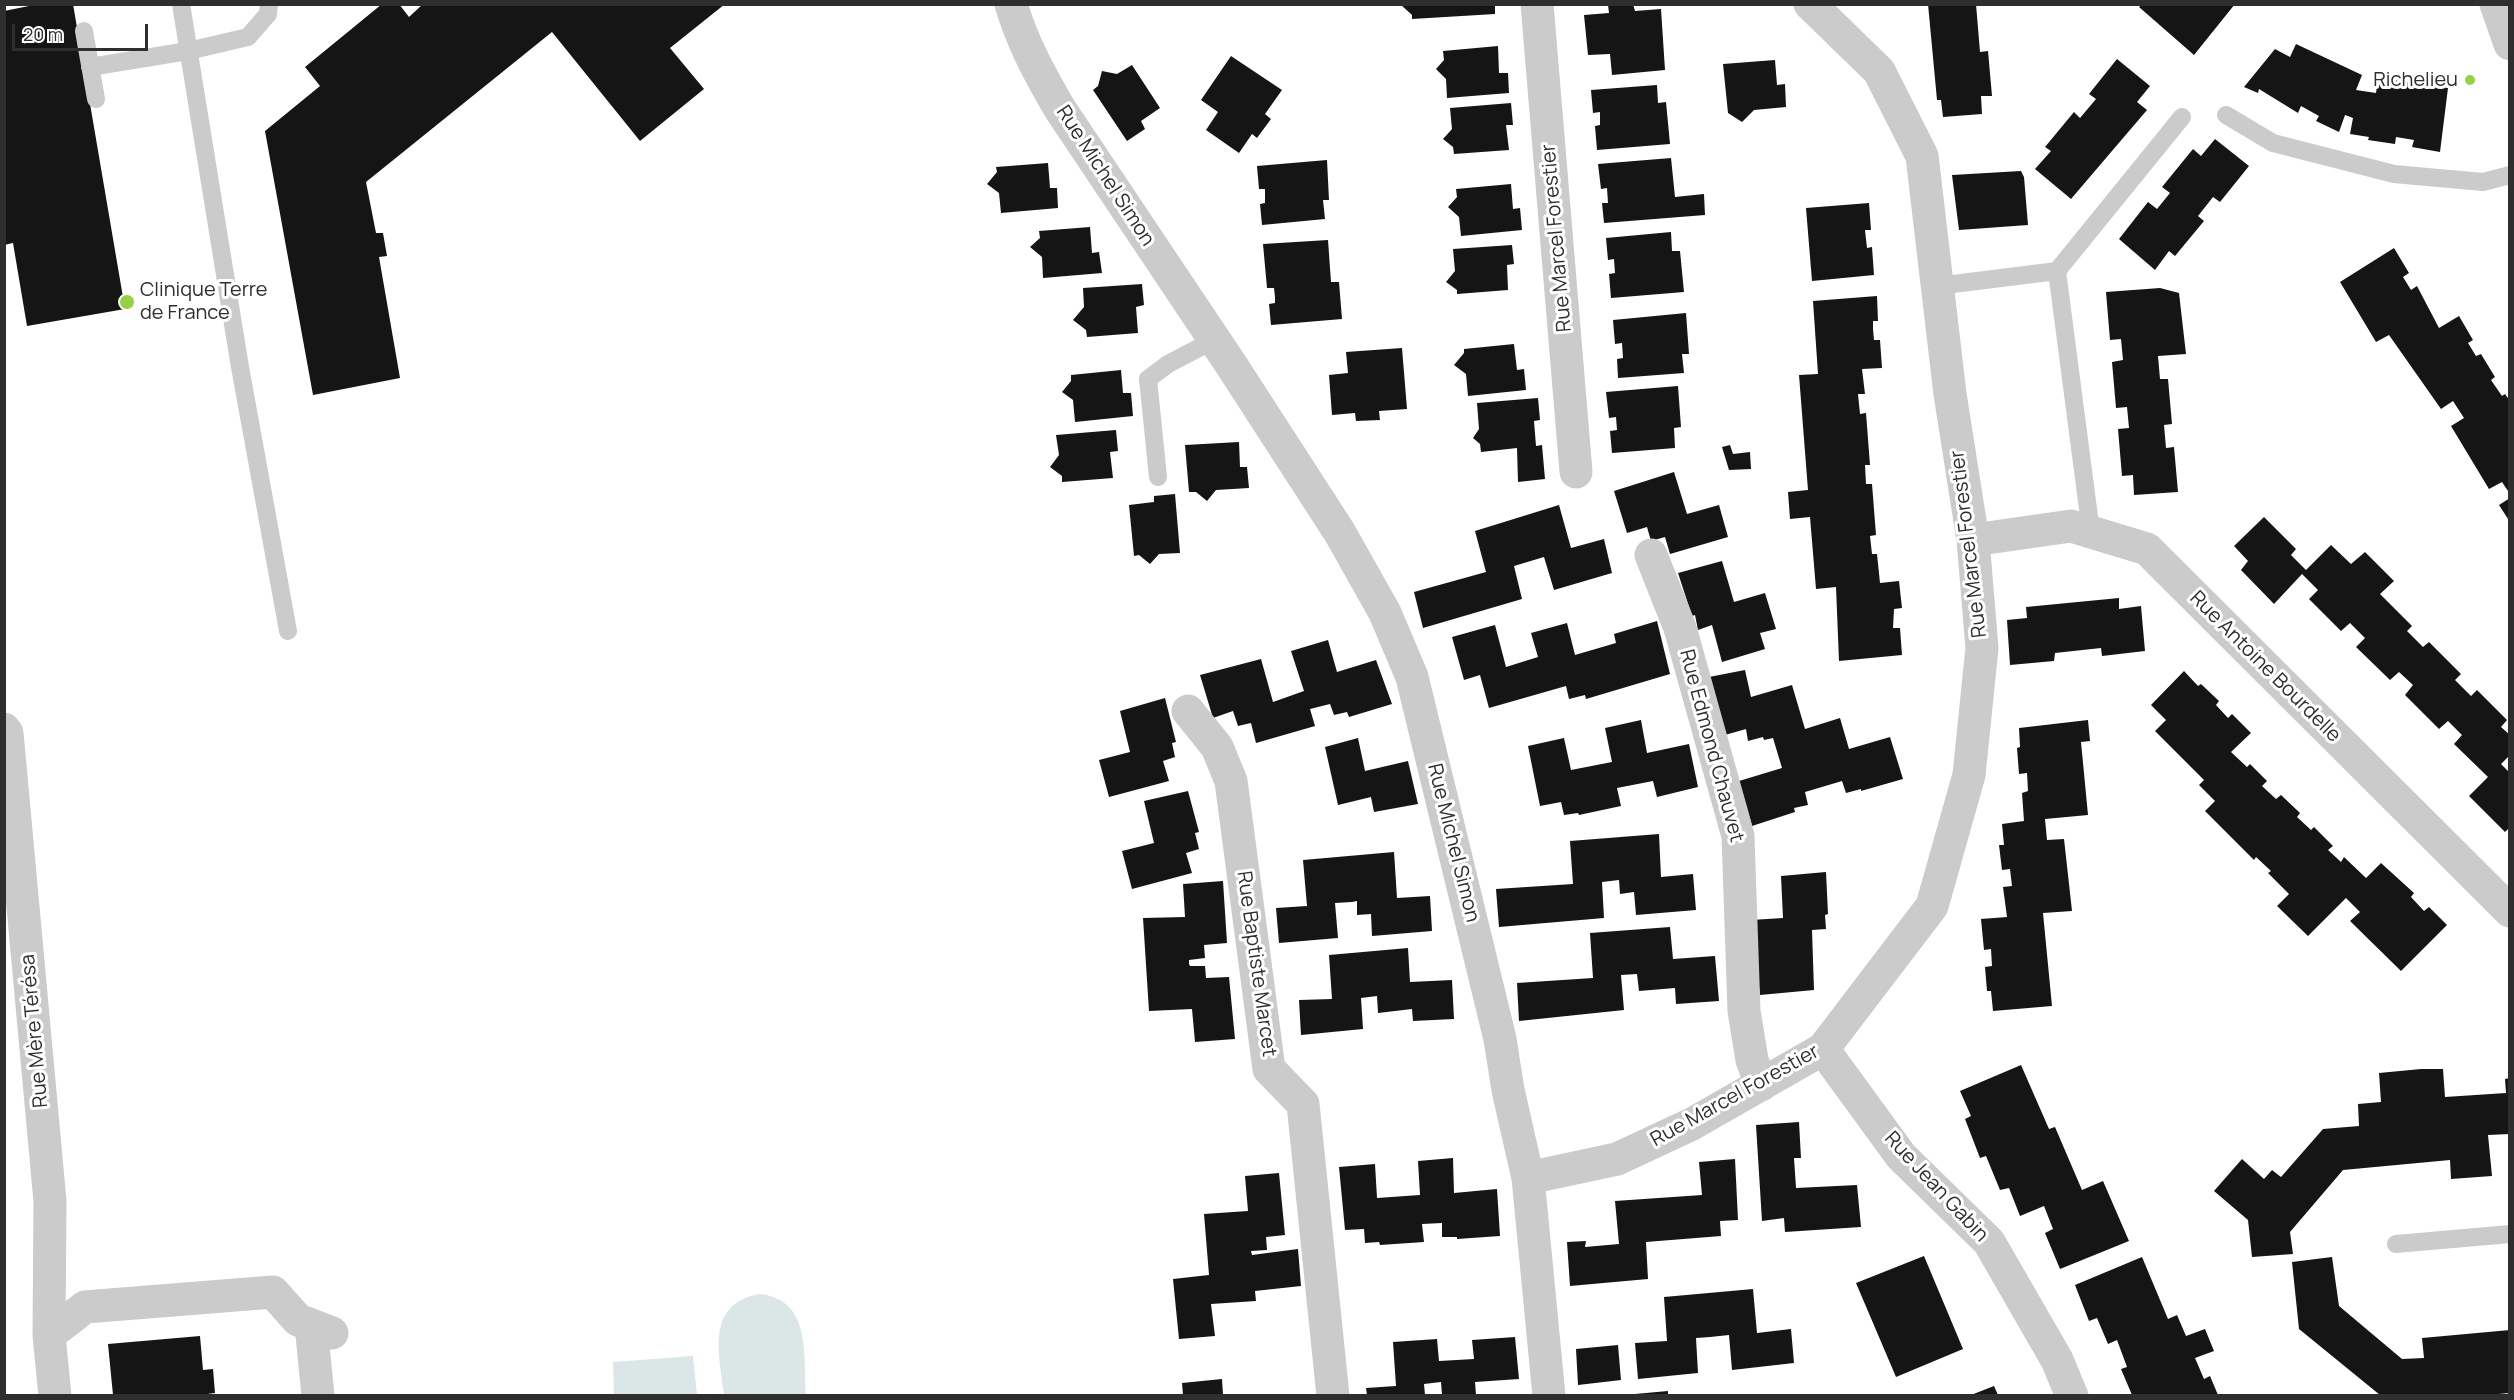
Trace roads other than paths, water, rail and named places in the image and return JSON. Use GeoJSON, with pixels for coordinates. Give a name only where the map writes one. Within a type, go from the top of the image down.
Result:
{"type":"FeatureCollection","features":[{"type":"Feature","properties":{"kind":"street","name":"Rue Michel Simon"},"geometry":{"type":"LineString","coordinates":[[1011,4],[1015,23],[1060,110],[1340,533],[1385,613],[1412,677],[1500,1039],[1508,1090],[1528,1178],[1549,1395]]}},
{"type":"Feature","properties":{"kind":"street","name":"Rue Marcel Forestier"},"geometry":{"type":"LineString","coordinates":[[1537,4],[1576,472]]}},
{"type":"Feature","properties":{"kind":"street","name":"Rue Marcel Forestier"},"geometry":{"type":"LineString","coordinates":[[1528,1178],[1617,1159],[1692,1124],[1823,1049],[1932,906],[1969,775],[1982,648],[1973,540],[1950,394],[1922,156],[1879,70],[1809,4]]}},
{"type":"Feature","properties":{"kind":"street"},"geometry":{"type":"LineString","coordinates":[[2496,4],[2510,44]]}},
{"type":"Feature","properties":{"kind":"street","name":"Rue Antoine Bourdelle"},"geometry":{"type":"LineString","coordinates":[[1973,540],[2071,526],[2147,549],[2510,911]]}},
{"type":"Feature","properties":{"kind":"street","name":"Rue Edmond Chauvet"},"geometry":{"type":"LineString","coordinates":[[1651,555],[1680,628],[1738,836],[1744,1011],[1752,1060],[1761,1085]]}},
{"type":"Feature","properties":{"kind":"street","name":"Rue Baptiste Marcet"},"geometry":{"type":"LineString","coordinates":[[1188,711],[1217,747],[1231,781],[1269,1069],[1303,1104],[1333,1395]]}},
{"type":"Feature","properties":{"kind":"street","name":"Rue Mère Térésa"},"geometry":{"type":"LineString","coordinates":[[4,729],[8,733],[50,1201],[49,1335],[55,1395]]}},
{"type":"Feature","properties":{"kind":"street","name":"Rue Jean Gabin"},"geometry":{"type":"LineString","coordinates":[[1823,1049],[1901,1156],[1989,1242],[2056,1360],[2072,1395]]}},
{"type":"Feature","properties":{"kind":"street"},"geometry":{"type":"LineString","coordinates":[[49,1335],[85,1307],[273,1292],[298,1320],[322,1329],[318,1395]]}},
{"type":"Feature","properties":{"kind":"lane"},"geometry":{"type":"LineString","coordinates":[[181,4],[240,367],[288,631]]}},
{"type":"Feature","properties":{"kind":"lane"},"geometry":{"type":"LineString","coordinates":[[90,68],[188,51],[248,37],[268,14],[269,4]]}},
{"type":"Feature","properties":{"kind":"lane"},"geometry":{"type":"LineString","coordinates":[[84,31],[96,99]]}},
{"type":"Feature","properties":{"kind":"lane"},"geometry":{"type":"LineString","coordinates":[[2226,116],[2273,143],[2394,174],[2483,182],[2510,175]]}},
{"type":"Feature","properties":{"kind":"lane"},"geometry":{"type":"LineString","coordinates":[[1937,286],[2057,271],[2182,117]]}},
{"type":"Feature","properties":{"kind":"lane"},"geometry":{"type":"LineString","coordinates":[[2057,271],[2091,532]]}},
{"type":"Feature","properties":{"kind":"lane"},"geometry":{"type":"LineString","coordinates":[[1158,477],[1148,379],[1168,364],[1214,340]]}},
{"type":"Feature","properties":{"kind":"lane"},"geometry":{"type":"LineString","coordinates":[[2397,1244],[2510,1234]]}},
{"type":"Feature","properties":{"kind":"place","name":"Richelieu"},"geometry":{"type":"Point","coordinates":[2470,80]}},
{"type":"Feature","properties":{"kind":"place","name":"Clinique Terre de France"},"geometry":{"type":"Point","coordinates":[127,302]}}]}
